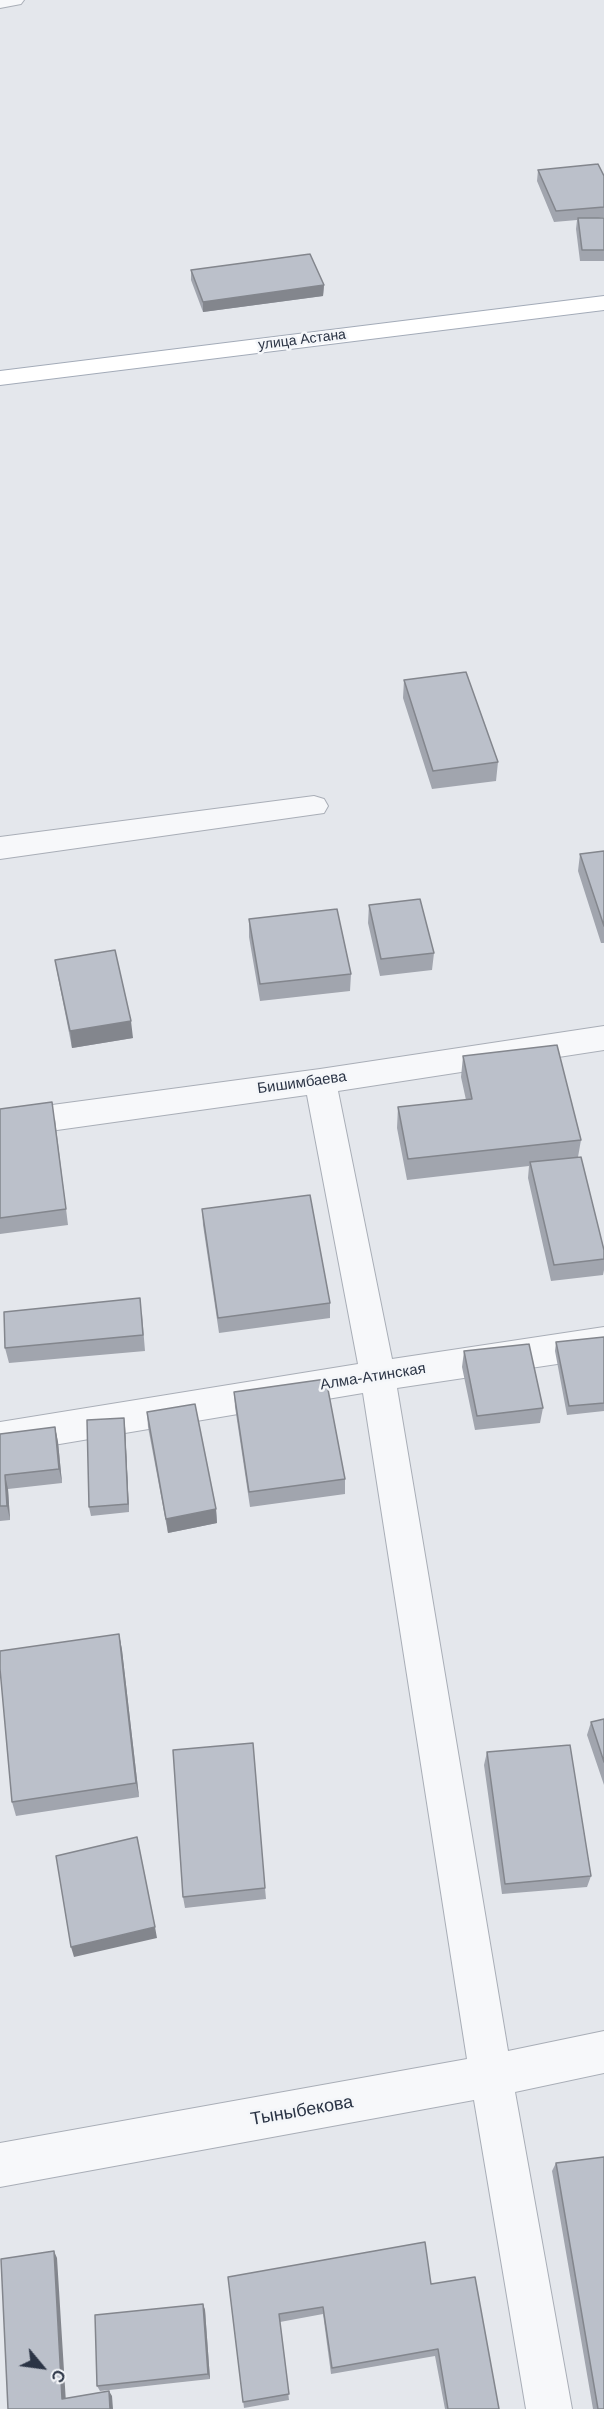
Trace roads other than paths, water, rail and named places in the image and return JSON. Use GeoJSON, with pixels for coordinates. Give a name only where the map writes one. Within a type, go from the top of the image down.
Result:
{"type":"FeatureCollection","features":[{"type":"Feature","properties":{"kind":"main road","name":"улица Астана"},"geometry":{"type":"LineString","coordinates":[[0,378],[604,303]]}},
{"type":"Feature","properties":{"kind":"street"},"geometry":{"type":"LineString","coordinates":[[0,2],[14,0]]}},
{"type":"Feature","properties":{"kind":"street"},"geometry":{"type":"LineString","coordinates":[[0,848],[314,806]]}},
{"type":"Feature","properties":{"kind":"street","name":"Бишимбаева"},"geometry":{"type":"LineString","coordinates":[[0,1125],[321,1081],[604,1038]]}},
{"type":"Feature","properties":{"kind":"street"},"geometry":{"type":"LineString","coordinates":[[321,1081],[378,1376],[491,2076],[549,2409]]}},
{"type":"Feature","properties":{"kind":"street","name":"Алма-Атинская"},"geometry":{"type":"LineString","coordinates":[[0,1438],[378,1376],[604,1342]]}},
{"type":"Feature","properties":{"kind":"street","name":"Тыныбекова"},"geometry":{"type":"LineString","coordinates":[[0,2165],[491,2076],[604,2052]]}}]}
